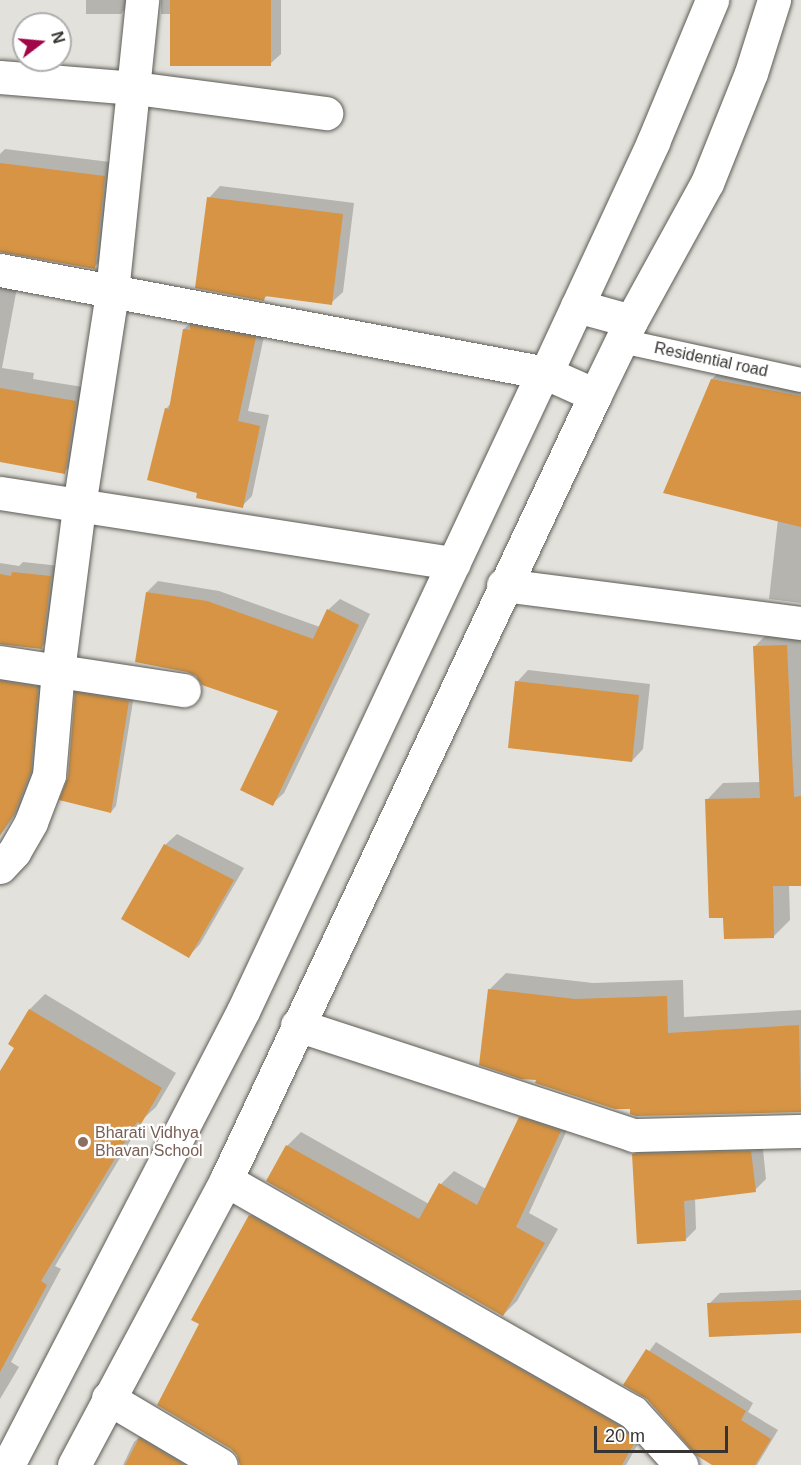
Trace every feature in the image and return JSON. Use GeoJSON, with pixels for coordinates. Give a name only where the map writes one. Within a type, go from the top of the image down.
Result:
{"type":"FeatureCollection","features":[{"type":"Feature","properties":{"kind":"street"},"geometry":{"type":"LineString","coordinates":[[0,867],[14,852],[30,822],[49,775],[58,671],[79,506],[112,292],[135,88],[142,0]]}},
{"type":"Feature","properties":{"kind":"street"},"geometry":{"type":"LineString","coordinates":[[8,1465],[243,1011],[537,385],[546,373],[653,142],[712,0]]}},
{"type":"Feature","properties":{"kind":"street"},"geometry":{"type":"LineString","coordinates":[[74,1465],[226,1180],[503,585],[627,331],[707,183],[751,73],[774,0]]}},
{"type":"Feature","properties":{"kind":"street"},"geometry":{"type":"LineString","coordinates":[[0,77],[135,88],[326,113]]}},
{"type":"Feature","properties":{"kind":"street"},"geometry":{"type":"LineString","coordinates":[[0,270],[546,373],[595,395]]}},
{"type":"Feature","properties":{"kind":"street","name":"Residential road"},"geometry":{"type":"LineString","coordinates":[[577,306],[627,331]]}},
{"type":"Feature","properties":{"kind":"street"},"geometry":{"type":"LineString","coordinates":[[0,493],[454,563]]}},
{"type":"Feature","properties":{"kind":"street"},"geometry":{"type":"LineString","coordinates":[[503,585],[801,623]]}},
{"type":"Feature","properties":{"kind":"street"},"geometry":{"type":"LineString","coordinates":[[0,662],[184,690]]}},
{"type":"Feature","properties":{"kind":"street"},"geometry":{"type":"LineString","coordinates":[[297,1025],[633,1134],[801,1131]]}},
{"type":"Feature","properties":{"kind":"street"},"geometry":{"type":"LineString","coordinates":[[226,1180],[633,1412],[681,1465]]}},
{"type":"Feature","properties":{"kind":"street"},"geometry":{"type":"LineString","coordinates":[[108,1398],[221,1465]]}},
{"type":"Feature","properties":{"kind":"lane","name":"Residential road"},"geometry":{"type":"LineString","coordinates":[[627,331],[801,380]]}},
{"type":"Feature","properties":{"kind":"building"},"geometry":{"type":"Polygon","coordinates":[[[170,0],[271,0],[271,66],[170,66],[170,0]]]}},
{"type":"Feature","properties":{"kind":"building"},"geometry":{"type":"Polygon","coordinates":[[[0,163],[105,176],[95,269],[0,252],[0,163]]]}},
{"type":"Feature","properties":{"kind":"building"},"geometry":{"type":"Polygon","coordinates":[[[207,197],[343,214],[332,305],[265,296],[264,301],[195,288],[207,197]]]}},
{"type":"Feature","properties":{"kind":"building"},"geometry":{"type":"Polygon","coordinates":[[[190,325],[256,337],[238,421],[260,426],[243,508],[196,498],[197,493],[147,480],[165,408],[169,409],[183,329],[190,330],[190,325]]]}},
{"type":"Feature","properties":{"kind":"building"},"geometry":{"type":"Polygon","coordinates":[[[711,379],[801,396],[801,527],[663,493],[711,379]]]}},
{"type":"Feature","properties":{"kind":"building"},"geometry":{"type":"Polygon","coordinates":[[[0,388],[76,401],[65,474],[0,462],[0,388]]]}},
{"type":"Feature","properties":{"kind":"building"},"geometry":{"type":"Polygon","coordinates":[[[12,572],[51,576],[42,649],[0,644],[0,574],[11,576],[12,572]]]}},
{"type":"Feature","properties":{"kind":"building"},"geometry":{"type":"Polygon","coordinates":[[[146,592],[207,601],[313,639],[327,609],[359,625],[273,806],[240,790],[278,711],[202,685],[196,676],[187,672],[135,662],[146,592]]]}},
{"type":"Feature","properties":{"kind":"building"},"geometry":{"type":"Polygon","coordinates":[[[787,645],[794,797],[801,796],[801,886],[773,886],[774,938],[724,939],[723,918],[709,918],[705,799],[760,798],[753,646],[787,645]]]}},
{"type":"Feature","properties":{"kind":"building"},"geometry":{"type":"Polygon","coordinates":[[[0,681],[38,687],[31,771],[14,814],[0,835],[0,681]]]}},
{"type":"Feature","properties":{"kind":"building"},"geometry":{"type":"Polygon","coordinates":[[[515,681],[639,695],[632,762],[508,748],[515,681]]]}},
{"type":"Feature","properties":{"kind":"building"},"geometry":{"type":"Polygon","coordinates":[[[75,692],[129,701],[111,813],[59,800],[68,777],[75,692]]]}},
{"type":"Feature","properties":{"kind":"building"},"geometry":{"type":"Polygon","coordinates":[[[164,844],[234,880],[189,958],[121,919],[164,844]]]}},
{"type":"Feature","properties":{"kind":"building"},"geometry":{"type":"Polygon","coordinates":[[[488,989],[575,999],[667,996],[668,1033],[799,1025],[801,1112],[636,1116],[630,1114],[630,1109],[615,1109],[535,1083],[536,1080],[521,1079],[479,1065],[488,989]]]}},
{"type":"Feature","properties":{"kind":"building"},"geometry":{"type":"Polygon","coordinates":[[[29,1009],[162,1088],[141,1124],[137,1122],[41,1281],[47,1285],[0,1372],[0,1071],[14,1048],[8,1044],[29,1009]]]}},
{"type":"Feature","properties":{"kind":"building"},"geometry":{"type":"Polygon","coordinates":[[[519,1117],[561,1131],[516,1227],[545,1243],[503,1316],[266,1181],[286,1145],[419,1219],[439,1183],[477,1205],[519,1117]]]}},
{"type":"Feature","properties":{"kind":"building"},"geometry":{"type":"Polygon","coordinates":[[[751,1151],[756,1192],[684,1201],[686,1241],[637,1244],[632,1154],[751,1151]]]}},
{"type":"Feature","properties":{"kind":"building"},"geometry":{"type":"Polygon","coordinates":[[[249,1215],[621,1427],[635,1442],[622,1465],[240,1465],[237,1455],[231,1449],[157,1405],[199,1324],[191,1320],[249,1215]]]}},
{"type":"Feature","properties":{"kind":"building"},"geometry":{"type":"Polygon","coordinates":[[[801,1300],[801,1333],[709,1337],[707,1303],[801,1300]]]}},
{"type":"Feature","properties":{"kind":"building"},"geometry":{"type":"Polygon","coordinates":[[[646,1349],[746,1411],[741,1420],[771,1439],[755,1465],[712,1465],[696,1455],[647,1399],[623,1385],[646,1349]]]}},
{"type":"Feature","properties":{"kind":"building"},"geometry":{"type":"Polygon","coordinates":[[[139,1438],[184,1465],[125,1465],[139,1438]]]}},
{"type":"Feature","properties":{"kind":"place","name":"Bharati Vidhya Bhavan School"},"geometry":{"type":"Point","coordinates":[83,1142]}}]}
